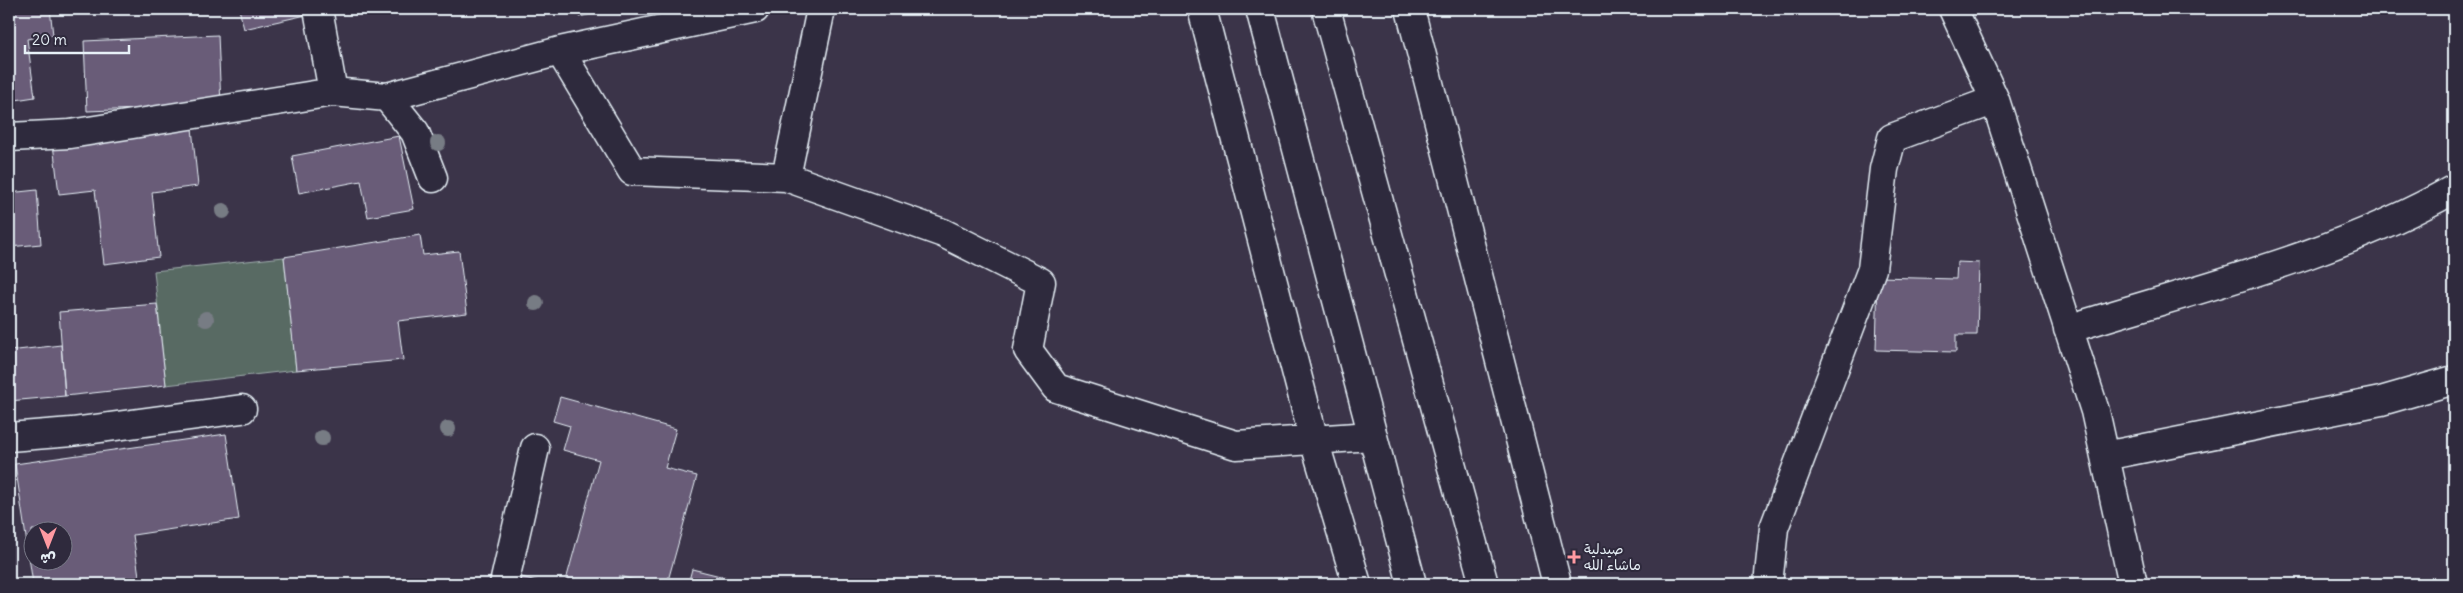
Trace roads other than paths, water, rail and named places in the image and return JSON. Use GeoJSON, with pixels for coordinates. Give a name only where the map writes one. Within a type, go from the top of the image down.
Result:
{"type":"FeatureCollection","features":[{"type":"Feature","properties":{"kind":"main road"},"geometry":{"type":"LineString","coordinates":[[318,9],[333,92]]}},
{"type":"Feature","properties":{"kind":"main road"},"geometry":{"type":"LineString","coordinates":[[9,138],[70,134],[333,92],[387,97],[560,51],[755,9]]}},
{"type":"Feature","properties":{"kind":"main road"},"geometry":{"type":"LineString","coordinates":[[786,177],[821,9]]}},
{"type":"Feature","properties":{"kind":"main road"},"geometry":{"type":"LineString","coordinates":[[1202,9],[1314,440],[1357,584]]}},
{"type":"Feature","properties":{"kind":"main road"},"geometry":{"type":"LineString","coordinates":[[1260,9],[1412,584]]}},
{"type":"Feature","properties":{"kind":"main road"},"geometry":{"type":"LineString","coordinates":[[1326,9],[1484,584]]}},
{"type":"Feature","properties":{"kind":"main road"},"geometry":{"type":"LineString","coordinates":[[1410,9],[1557,584]]}},
{"type":"Feature","properties":{"kind":"main road"},"geometry":{"type":"LineString","coordinates":[[1953,9],[1995,100],[2095,410],[2133,584]]}},
{"type":"Feature","properties":{"kind":"main road"},"geometry":{"type":"LineString","coordinates":[[560,51],[632,171],[786,177],[944,233],[1041,282],[1028,350],[1056,388],[1236,446],[1372,436]]}},
{"type":"Feature","properties":{"kind":"main road"},"geometry":{"type":"LineString","coordinates":[[387,97],[416,132],[433,178]]}},
{"type":"Feature","properties":{"kind":"main road"},"geometry":{"type":"LineString","coordinates":[[1768,584],[1774,528],[1872,269],[1884,168],[1892,138],[1995,100]]}},
{"type":"Feature","properties":{"kind":"main road"},"geometry":{"type":"LineString","coordinates":[[2068,328],[2283,262],[2418,208],[2454,189]]}},
{"type":"Feature","properties":{"kind":"main road"},"geometry":{"type":"LineString","coordinates":[[2105,456],[2381,401],[2454,380]]}},
{"type":"Feature","properties":{"kind":"main road"},"geometry":{"type":"LineString","coordinates":[[9,437],[72,432],[242,409]]}},
{"type":"Feature","properties":{"kind":"main road"},"geometry":{"type":"LineString","coordinates":[[504,584],[535,448]]}},
{"type":"Feature","properties":{"kind":"place","name":"صيدلية ماشاء الله"},"geometry":{"type":"Point","coordinates":[1574,557]}}]}
